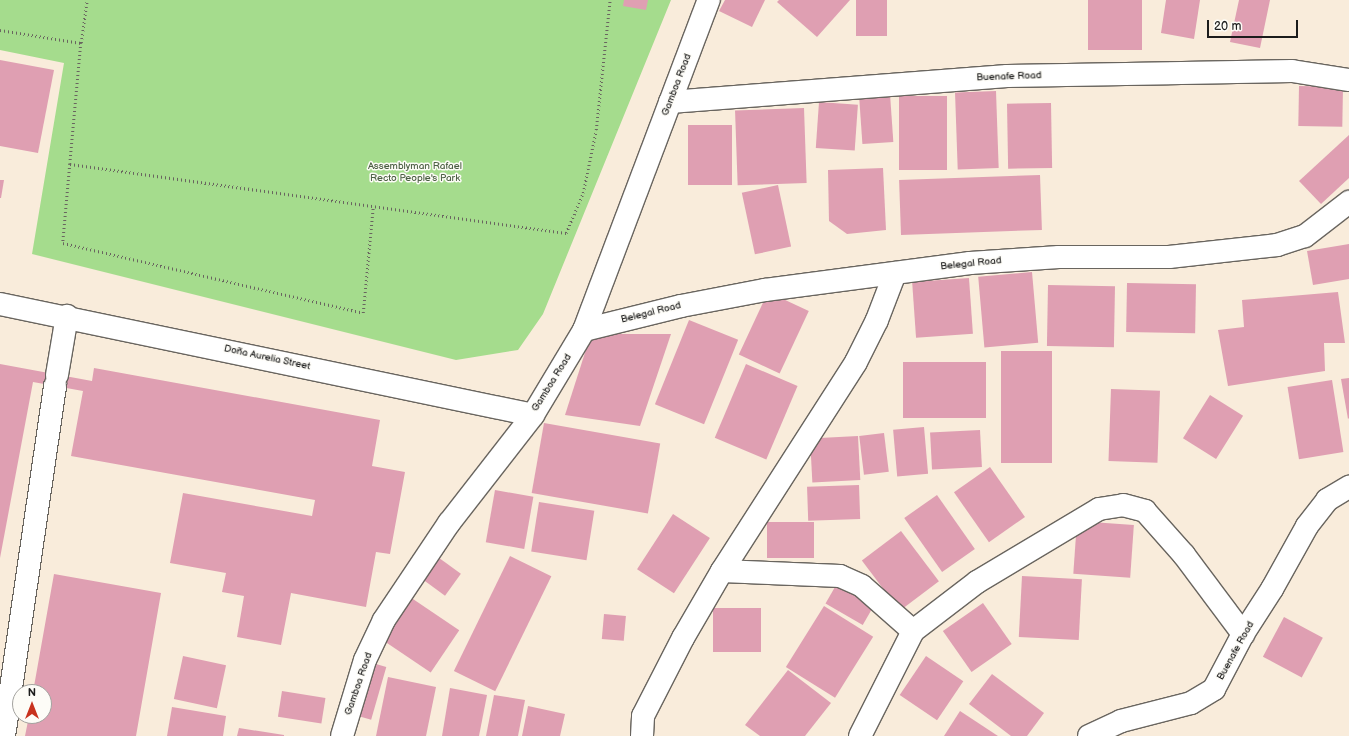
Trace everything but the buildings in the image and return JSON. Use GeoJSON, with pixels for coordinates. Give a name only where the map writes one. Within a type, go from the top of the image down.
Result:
{"type":"FeatureCollection","features":[{"type":"Feature","properties":{"kind":"street","name":"Gamboa Road"},"geometry":{"type":"LineString","coordinates":[[342,736],[365,660],[384,620],[449,523],[533,415],[584,330],[709,0]]}},
{"type":"Feature","properties":{"kind":"street","name":"Buenafe Road"},"geometry":{"type":"LineString","coordinates":[[670,102],[1007,76],[1292,71],[1349,80]]}},
{"type":"Feature","properties":{"kind":"street","name":"Belegal Road"},"geometry":{"type":"LineString","coordinates":[[584,330],[681,306],[765,290],[970,263],[1059,257],[1169,257],[1240,251],[1277,245],[1305,236],[1349,202]]}},
{"type":"Feature","properties":{"kind":"street"},"geometry":{"type":"LineString","coordinates":[[642,736],[643,716],[722,571],[856,362],[877,320],[895,273]]}},
{"type":"Feature","properties":{"kind":"street","name":"Doña Aurelia Street"},"geometry":{"type":"LineString","coordinates":[[0,304],[67,316],[533,415]]}},
{"type":"Feature","properties":{"kind":"street"},"geometry":{"type":"LineString","coordinates":[[4,736],[56,380],[67,316]]}},
{"type":"Feature","properties":{"kind":"street","name":"Buenafe Road"},"geometry":{"type":"LineString","coordinates":[[1089,736],[1121,721],[1191,703],[1214,689],[1243,634],[1272,589],[1307,526],[1328,500],[1349,487]]}},
{"type":"Feature","properties":{"kind":"street"},"geometry":{"type":"LineString","coordinates":[[860,736],[913,631],[977,582],[1078,520],[1099,509],[1123,505],[1145,511],[1184,555],[1243,634]]}},
{"type":"Feature","properties":{"kind":"street"},"geometry":{"type":"LineString","coordinates":[[722,571],[840,576],[862,586],[913,631]]}},
{"type":"Feature","properties":{"kind":"path"},"geometry":{"type":"LineString","coordinates":[[87,0],[81,43],[63,243],[363,313],[373,206]]}},
{"type":"Feature","properties":{"kind":"path"},"geometry":{"type":"LineString","coordinates":[[70,164],[566,233],[583,193],[594,137],[610,0]]}},
{"type":"Feature","properties":{"kind":"path"},"geometry":{"type":"LineString","coordinates":[[0,30],[81,43]]}},
{"type":"Feature","properties":{"kind":"green space","name":"Assemblyman Rafael Recto People's Park"},"geometry":{"type":"Polygon","coordinates":[[[0,0],[671,0],[543,314],[518,350],[456,360],[32,254],[64,63],[0,50],[0,0]]]}}]}
